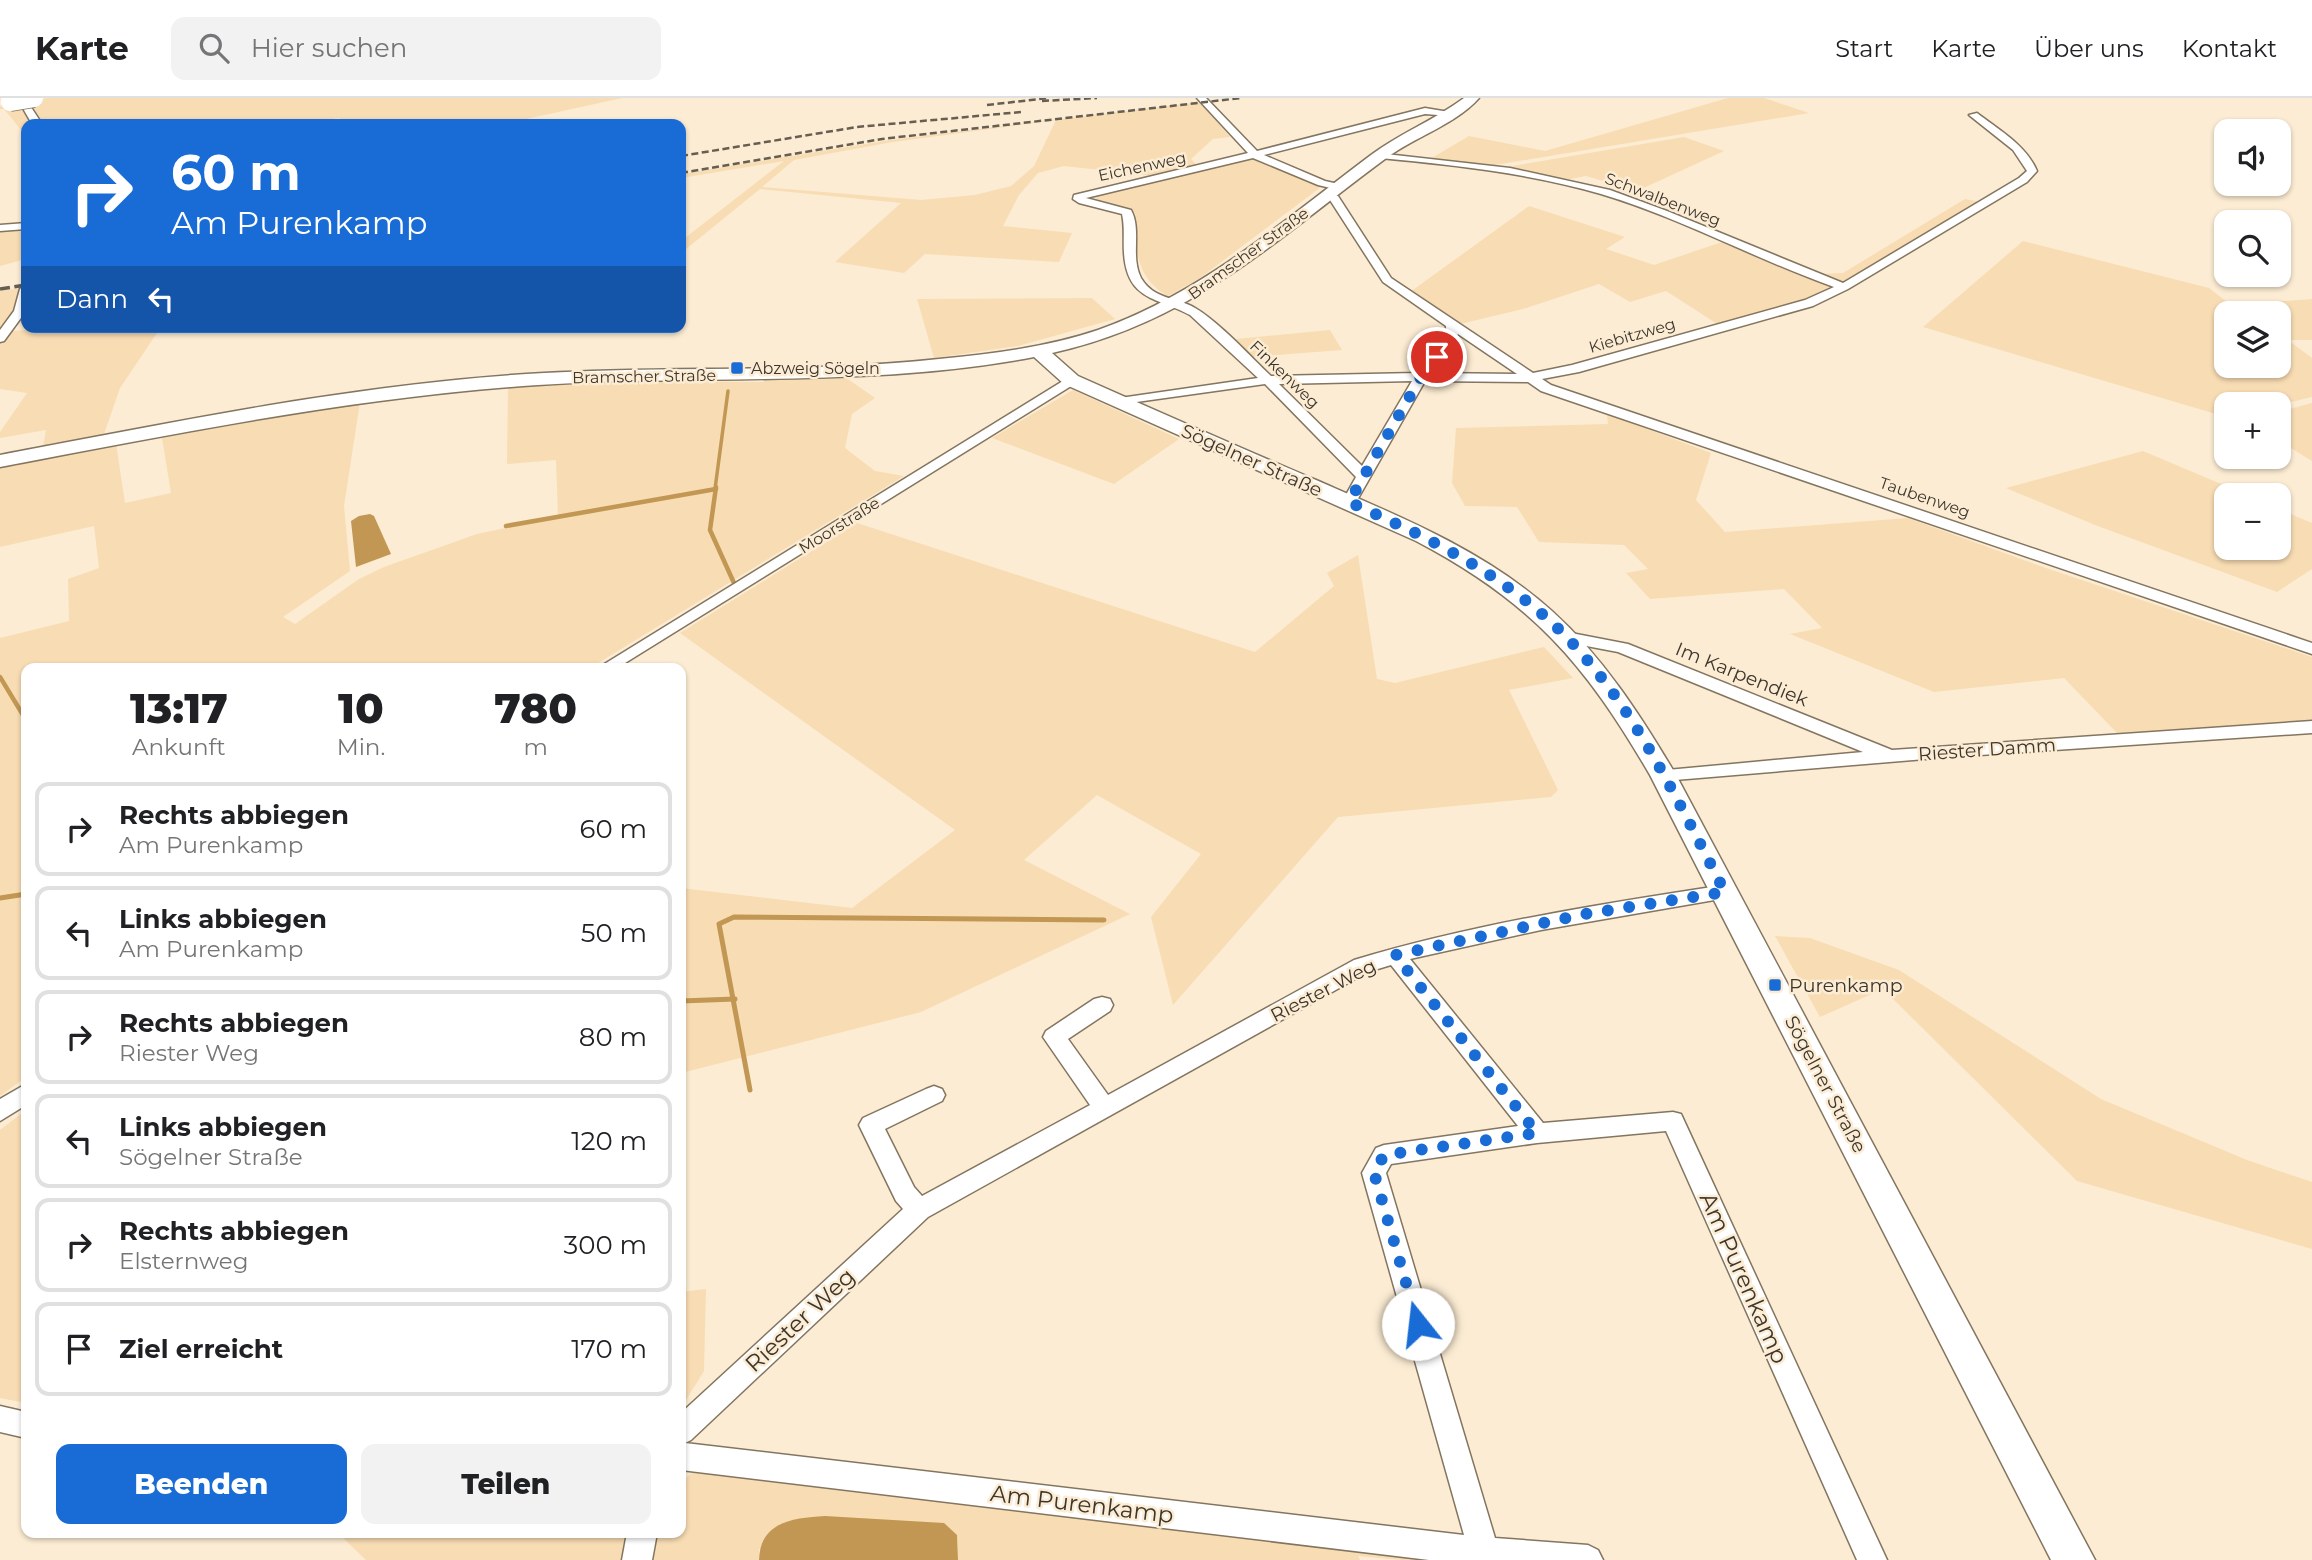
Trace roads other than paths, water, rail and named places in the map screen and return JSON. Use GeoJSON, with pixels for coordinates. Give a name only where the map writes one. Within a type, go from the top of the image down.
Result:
{"type":"FeatureCollection","features":[{"type":"Feature","properties":{"kind":"highway"},"geometry":{"type":"LineString","coordinates":[[15,100],[34,98]]}},
{"type":"Feature","properties":{"kind":"street"},"geometry":{"type":"LineString","coordinates":[[1200,98],[1255,155],[1322,183],[1334,191],[1334,198],[1387,280],[1528,378]]}},
{"type":"Feature","properties":{"kind":"street","name":"Bramscher Straße"},"geometry":{"type":"LineString","coordinates":[[0,461],[311,403],[399,391],[613,375],[867,372],[934,366],[1037,350],[1102,334],[1175,304],[1219,279],[1380,155],[1472,98]]}},
{"type":"Feature","properties":{"kind":"street"},"geometry":{"type":"LineString","coordinates":[[15,100],[32,119]]}},
{"type":"Feature","properties":{"kind":"street","name":"Eichenweg"},"geometry":{"type":"LineString","coordinates":[[1175,304],[1154,296],[1135,278],[1129,263],[1127,212],[1083,201],[1078,199],[1079,197],[1426,111],[1450,113]]}},
{"type":"Feature","properties":{"kind":"street","name":"Kiebitzweg"},"geometry":{"type":"LineString","coordinates":[[1120,402],[1269,380],[1528,378],[1616,358],[1809,303],[1844,287],[2022,180],[2032,171],[2032,166],[2016,149],[1974,115]]}},
{"type":"Feature","properties":{"kind":"street","name":"Schwalbenweg"},"geometry":{"type":"LineString","coordinates":[[1380,155],[1494,168],[1598,190],[1636,202],[1844,287]]}},
{"type":"Feature","properties":{"kind":"street"},"geometry":{"type":"LineString","coordinates":[[0,228],[21,226]]}},
{"type":"Feature","properties":{"kind":"street","name":"Finkenweg"},"geometry":{"type":"LineString","coordinates":[[1175,304],[1194,312],[1269,380],[1364,476]]}},
{"type":"Feature","properties":{"kind":"street"},"geometry":{"type":"LineString","coordinates":[[0,338],[21,307]]}},
{"type":"Feature","properties":{"kind":"street"},"geometry":{"type":"LineString","coordinates":[[1349,502],[1421,377],[1452,337],[1452,326]]}},
{"type":"Feature","properties":{"kind":"street","name":"Sögelner Straße"},"geometry":{"type":"LineString","coordinates":[[1037,350],[1071,380],[1349,502],[1414,532],[1476,566],[1523,598],[1566,638],[1599,674],[1631,719],[1663,775],[2074,1560]]}},
{"type":"Feature","properties":{"kind":"street","name":"Taubenweg"},"geometry":{"type":"LineString","coordinates":[[1528,378],[1546,388],[2312,649]]}},
{"type":"Feature","properties":{"kind":"street","name":"Moorstraße"},"geometry":{"type":"LineString","coordinates":[[614,663],[1071,380]]}},
{"type":"Feature","properties":{"kind":"street","name":"Im Karpendiek"},"geometry":{"type":"LineString","coordinates":[[1566,638],[1622,648],[1871,749],[1902,755]]}},
{"type":"Feature","properties":{"kind":"street","name":"Riester Damm"},"geometry":{"type":"LineString","coordinates":[[1663,775],[1902,755],[2312,727]]}},
{"type":"Feature","properties":{"kind":"street","name":"Riester Weg"},"geometry":{"type":"LineString","coordinates":[[686,1426],[919,1210],[1362,966],[1395,955],[1585,914],[1725,892]]}},
{"type":"Feature","properties":{"kind":"street"},"geometry":{"type":"LineString","coordinates":[[1395,955],[1537,1133]]}},
{"type":"Feature","properties":{"kind":"street"},"geometry":{"type":"LineString","coordinates":[[1102,1005],[1054,1037],[1104,1107]]}},
{"type":"Feature","properties":{"kind":"street"},"geometry":{"type":"LineString","coordinates":[[919,1210],[905,1194],[871,1125],[934,1096]]}},
{"type":"Feature","properties":{"kind":"street"},"geometry":{"type":"LineString","coordinates":[[0,1112],[21,1097]]}},
{"type":"Feature","properties":{"kind":"street","name":"Am Purenkamp"},"geometry":{"type":"LineString","coordinates":[[1484,1552],[1374,1173],[1384,1155],[1537,1133],[1673,1121],[1872,1560]]}},
{"type":"Feature","properties":{"kind":"street"},"geometry":{"type":"LineString","coordinates":[[0,1419],[21,1424]]}},
{"type":"Feature","properties":{"kind":"street","name":"Am Purenkamp"},"geometry":{"type":"LineString","coordinates":[[686,1457],[1484,1552],[1588,1560]]}},
{"type":"Feature","properties":{"kind":"street"},"geometry":{"type":"LineString","coordinates":[[637,1560],[641,1538]]}},
{"type":"Feature","properties":{"kind":"waterway"},"geometry":{"type":"LineString","coordinates":[[715,489],[728,391]]}},
{"type":"Feature","properties":{"kind":"waterway"},"geometry":{"type":"LineString","coordinates":[[506,526],[716,489]]}},
{"type":"Feature","properties":{"kind":"waterway"},"geometry":{"type":"LineString","coordinates":[[716,489],[710,530],[734,583]]}},
{"type":"Feature","properties":{"kind":"waterway"},"geometry":{"type":"LineString","coordinates":[[0,677],[21,712]]}},
{"type":"Feature","properties":{"kind":"waterway"},"geometry":{"type":"LineString","coordinates":[[0,898],[21,895]]}},
{"type":"Feature","properties":{"kind":"waterway"},"geometry":{"type":"LineString","coordinates":[[733,999],[719,924],[734,917],[1104,920]]}},
{"type":"Feature","properties":{"kind":"waterway"},"geometry":{"type":"LineString","coordinates":[[686,1001],[733,999]]}},
{"type":"Feature","properties":{"kind":"waterway"},"geometry":{"type":"LineString","coordinates":[[733,999],[750,1090]]}},
{"type":"Feature","properties":{"kind":"railway"},"geometry":{"type":"LineString","coordinates":[[987,105],[1049,98]]}},
{"type":"Feature","properties":{"kind":"railway"},"geometry":{"type":"LineString","coordinates":[[1042,101],[1097,98]]}},
{"type":"Feature","properties":{"kind":"railway"},"geometry":{"type":"LineString","coordinates":[[686,172],[882,139],[1241,98]]}},
{"type":"Feature","properties":{"kind":"railway"},"geometry":{"type":"LineString","coordinates":[[686,155],[857,127],[1021,112]]}},
{"type":"Feature","properties":{"kind":"railway"},"geometry":{"type":"LineString","coordinates":[[0,289],[21,286]]}},
{"type":"Feature","properties":{"kind":"place","name":"Abzweig Sögeln"},"geometry":{"type":"Point","coordinates":[737,368]}},
{"type":"Feature","properties":{"kind":"place","name":"Purenkamp"},"geometry":{"type":"Point","coordinates":[1775,985]}}]}
